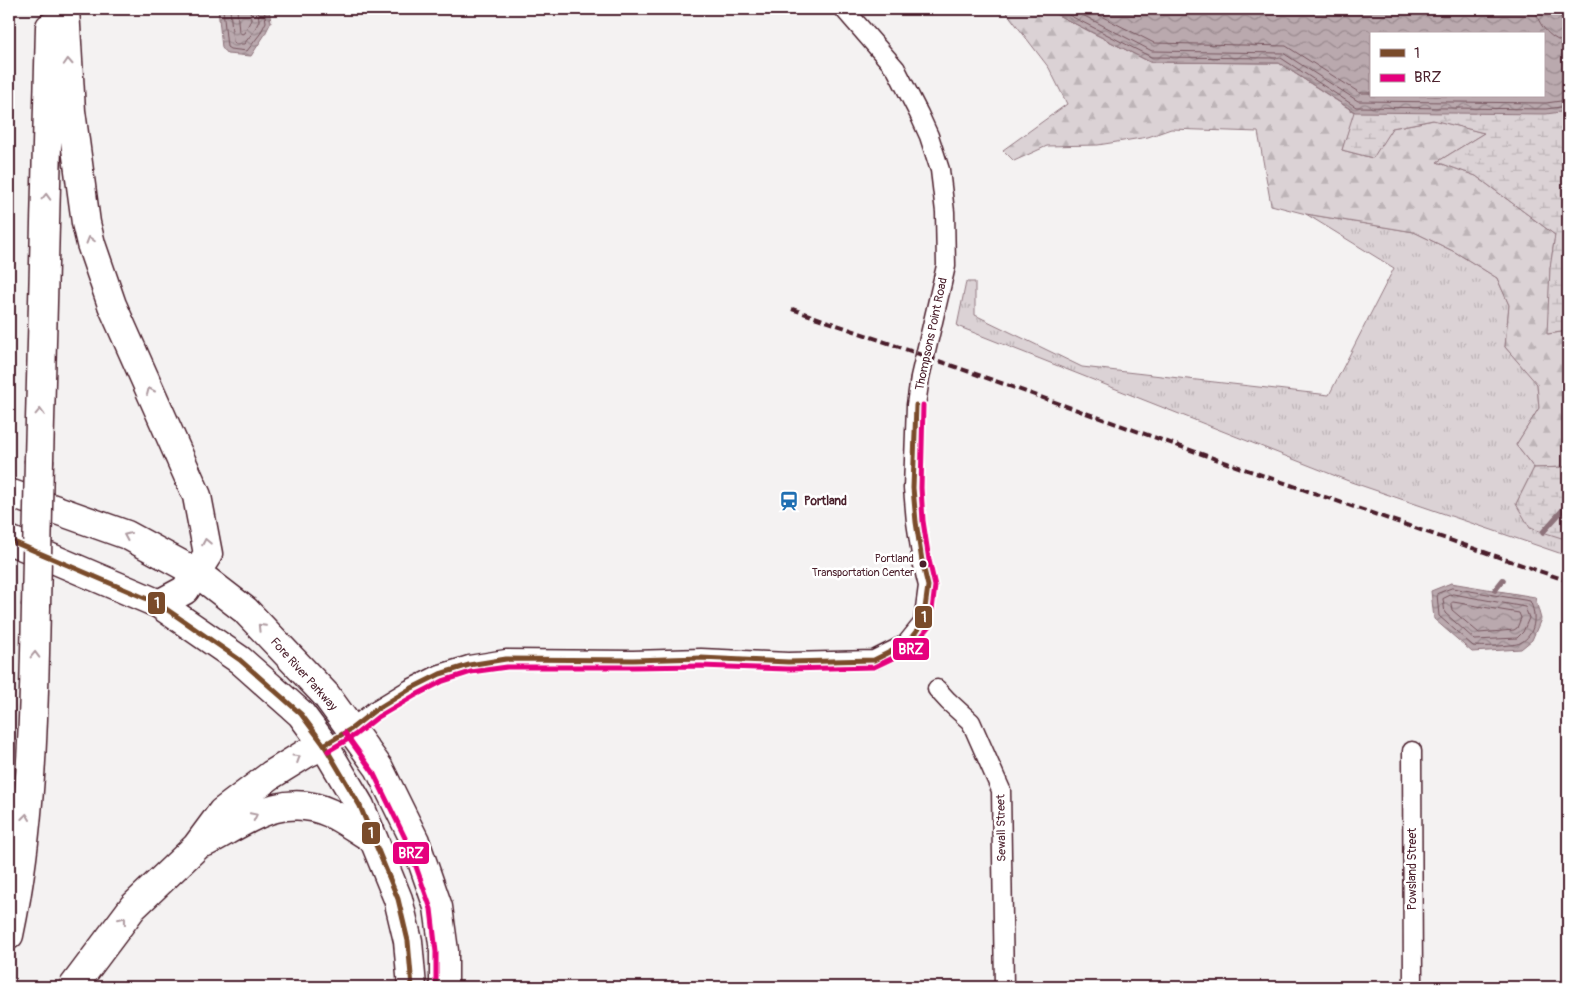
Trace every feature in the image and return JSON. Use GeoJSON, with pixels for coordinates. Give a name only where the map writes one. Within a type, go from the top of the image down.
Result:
{"type":"FeatureCollection","features":[{"type":"Feature","properties":{"kind":"main road"},"geometry":{"type":"LineString","coordinates":[[50,9],[60,108],[91,244],[112,305],[197,496],[208,554],[185,590],[159,604]]}},
{"type":"Feature","properties":{"kind":"main road"},"geometry":{"type":"LineString","coordinates":[[9,935],[14,911],[27,811],[34,709],[39,460],[66,9]]}},
{"type":"Feature","properties":{"kind":"main road","name":"Fore River Parkway"},"geometry":{"type":"LineString","coordinates":[[9,493],[127,535],[197,573],[245,610],[326,694],[379,768],[415,841],[438,907],[444,952],[444,987]]}},
{"type":"Feature","properties":{"kind":"main road"},"geometry":{"type":"LineString","coordinates":[[9,540],[159,604],[240,660],[301,714],[324,745],[360,806],[398,899],[408,941],[412,987]]}},
{"type":"Feature","properties":{"kind":"main road"},"geometry":{"type":"LineString","coordinates":[[73,987],[133,907],[196,847],[222,812],[271,775],[351,729]]}},
{"type":"Feature","properties":{"kind":"main road"},"geometry":{"type":"LineString","coordinates":[[196,847],[264,810],[286,805],[314,807],[331,813],[373,839]]}},
{"type":"Feature","properties":{"kind":"street","name":"Thompsons Point Road"},"geometry":{"type":"LineString","coordinates":[[351,729],[374,711],[410,689],[440,674],[469,665],[506,659],[633,660],[701,658],[788,662],[874,660],[906,644],[923,623],[928,586],[921,552],[913,488],[916,405],[920,377],[946,266],[945,212],[940,170],[929,136],[896,69],[844,9]]}},
{"type":"Feature","properties":{"kind":"street","name":"Sewall Street"},"geometry":{"type":"LineString","coordinates":[[937,689],[971,722],[1001,790],[1004,987]]}},
{"type":"Feature","properties":{"kind":"street","name":"Powsland Street"},"geometry":{"type":"LineString","coordinates":[[1412,751],[1413,987]]}},
{"type":"Feature","properties":{"kind":"green space"},"geometry":{"type":"Polygon","coordinates":[[[1004,9],[1046,9],[1150,62],[1279,63],[1355,112],[1342,150],[1372,158],[1392,128],[1434,120],[1484,133],[1437,162],[1476,176],[1555,235],[1550,268],[1548,334],[1568,331],[1568,467],[1534,468],[1516,445],[1539,408],[1537,384],[1505,347],[1509,305],[1497,278],[1455,252],[1414,232],[1306,214],[1271,205],[1258,132],[1171,129],[1148,137],[1098,145],[1047,146],[1014,161],[1003,150],[1067,104],[1049,68],[1004,9]]]}},
{"type":"Feature","properties":{"kind":"green space"},"geometry":{"type":"Polygon","coordinates":[[[1046,9],[1553,9],[1568,26],[1568,331],[1547,334],[1550,268],[1555,235],[1476,176],[1437,162],[1484,133],[1433,120],[1392,128],[1373,158],[1342,150],[1354,112],[1279,63],[1150,62],[1046,9]]]}},
{"type":"Feature","properties":{"kind":"green space"},"geometry":{"type":"Polygon","coordinates":[[[1553,9],[1568,9],[1568,26],[1553,9]]]}},
{"type":"Feature","properties":{"kind":"green space"},"geometry":{"type":"Polygon","coordinates":[[[1306,214],[1414,232],[1455,252],[1497,278],[1509,305],[1505,347],[1537,383],[1539,408],[1516,445],[1534,468],[1516,504],[1568,540],[1568,556],[1351,482],[957,326],[966,282],[975,282],[975,315],[1082,367],[1329,395],[1394,268],[1306,214]]]}},
{"type":"Feature","properties":{"kind":"green space"},"geometry":{"type":"Polygon","coordinates":[[[1568,467],[1568,540],[1530,528],[1516,504],[1534,468],[1568,467]]]}},
{"type":"Feature","properties":{"kind":"water"},"geometry":{"type":"Polygon","coordinates":[[[218,9],[269,9],[271,22],[251,56],[227,54],[222,48],[218,9]]]}},
{"type":"Feature","properties":{"kind":"water"},"geometry":{"type":"Polygon","coordinates":[[[1046,9],[1553,9],[1568,26],[1568,111],[1546,114],[1355,112],[1279,63],[1150,62],[1046,9]]]}},
{"type":"Feature","properties":{"kind":"water"},"geometry":{"type":"Polygon","coordinates":[[[1451,583],[1535,597],[1541,619],[1532,640],[1521,649],[1472,652],[1434,619],[1431,591],[1451,583]]]}},
{"type":"Feature","properties":{"kind":"waterway"},"geometry":{"type":"LineString","coordinates":[[1568,272],[1568,277]]}},
{"type":"Feature","properties":{"kind":"waterway"},"geometry":{"type":"LineString","coordinates":[[1543,532],[1568,504]]}},
{"type":"Feature","properties":{"kind":"waterway"},"geometry":{"type":"LineString","coordinates":[[1495,590],[1503,580]]}},
{"type":"Feature","properties":{"kind":"railway"},"geometry":{"type":"LineString","coordinates":[[792,309],[1568,581]]}},
{"type":"Feature","properties":{"kind":"transit line","name":"1"},"geometry":{"type":"LineString","coordinates":[[324,745],[410,689],[440,674],[469,665],[506,659],[633,660],[701,658],[788,662],[874,660],[906,644],[923,623],[928,586],[916,522],[913,488],[916,405]]}},
{"type":"Feature","properties":{"kind":"transit line","name":"BRZ"},"geometry":{"type":"LineString","coordinates":[[328,751],[355,735],[378,717],[414,696],[443,681],[471,672],[507,667],[701,666],[788,669],[874,667],[910,650],[930,626],[935,586],[923,521],[921,488],[923,405]]}},
{"type":"Feature","properties":{"kind":"transit line","name":"1"},"geometry":{"type":"LineString","coordinates":[[9,540],[159,604],[240,660],[301,714],[324,745],[360,806],[398,899],[408,941],[412,987]]}},
{"type":"Feature","properties":{"kind":"transit line","name":"BRZ"},"geometry":{"type":"LineString","coordinates":[[345,733],[373,772],[408,844],[431,909],[436,952],[436,987]]}},
{"type":"Feature","properties":{"kind":"place","name":"Portland"},"geometry":{"type":"Point","coordinates":[789,501]}},
{"type":"Feature","properties":{"kind":"place","name":"Portland Transportation Center"},"geometry":{"type":"Point","coordinates":[923,564]}}]}
